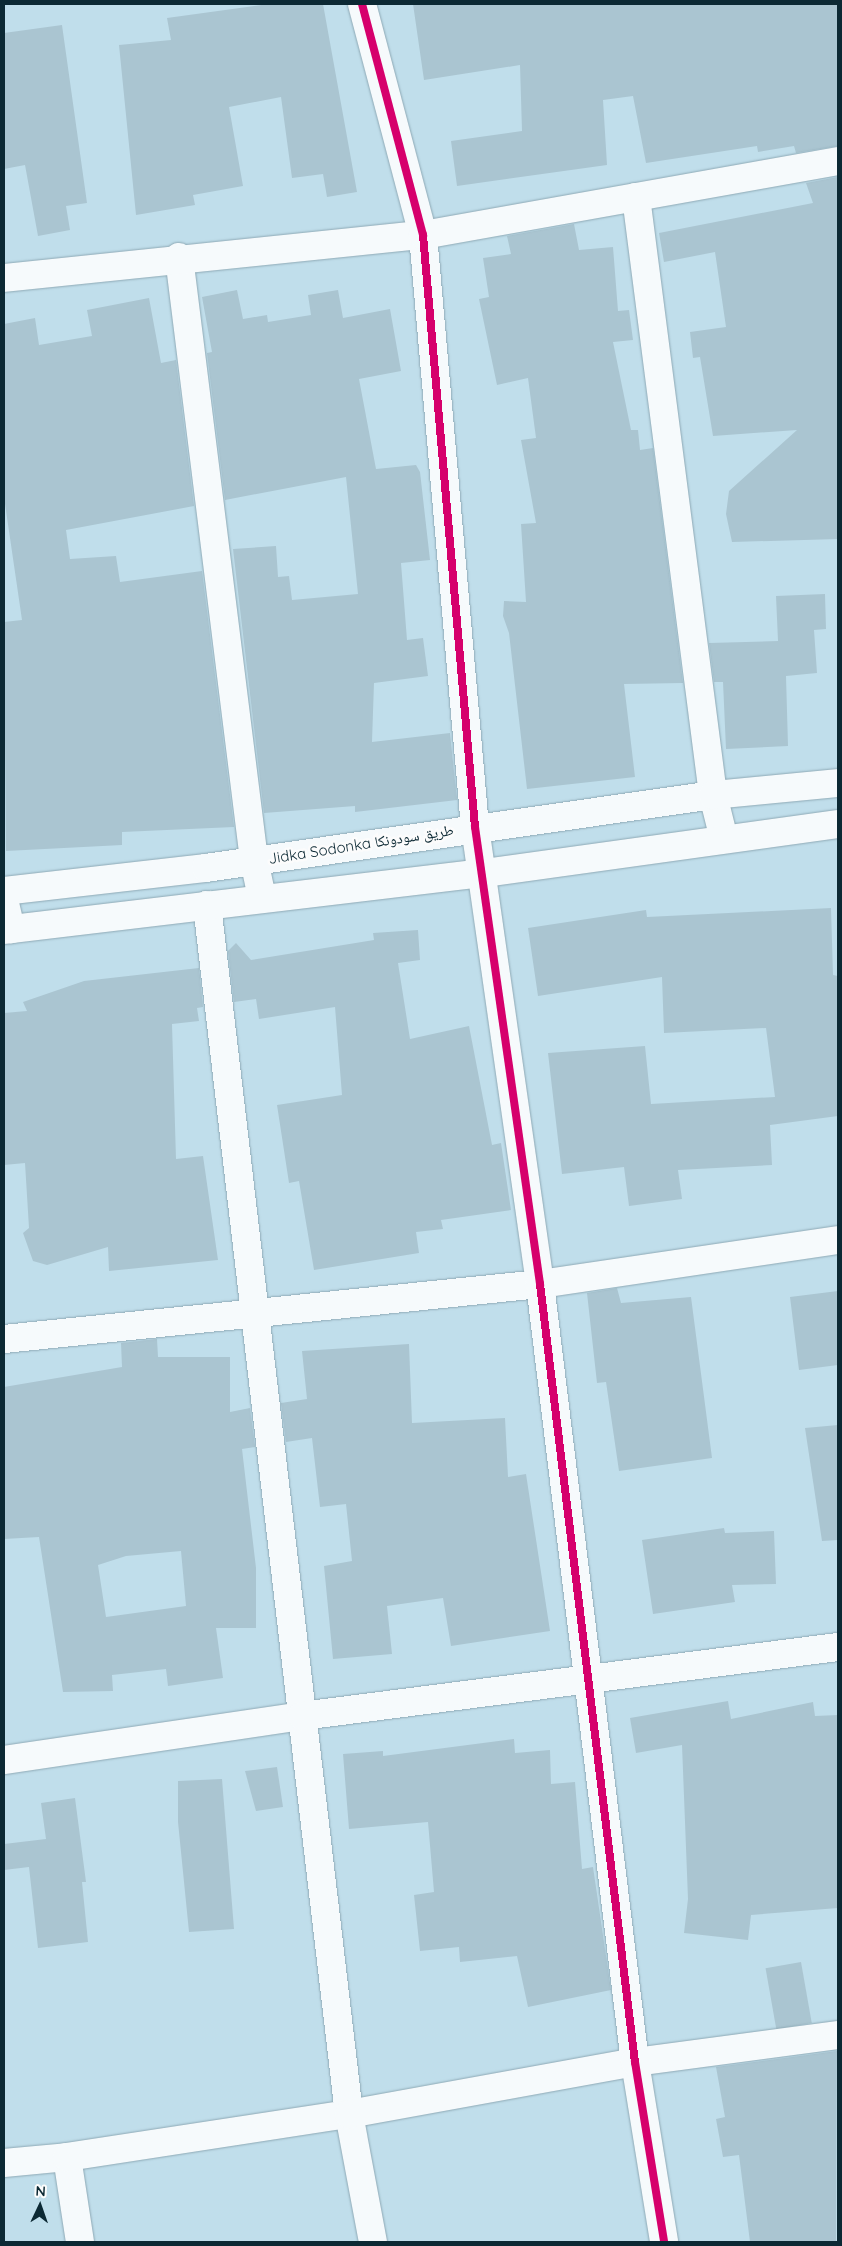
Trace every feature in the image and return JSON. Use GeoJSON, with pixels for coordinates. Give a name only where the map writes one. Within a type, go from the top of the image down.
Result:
{"type":"FeatureCollection","features":[{"type":"Feature","properties":{"kind":"street"},"geometry":{"type":"LineString","coordinates":[[362,4],[423,235],[475,827],[485,873],[540,1284],[591,1682],[635,2062],[664,2242]]}},
{"type":"Feature","properties":{"kind":"street"},"geometry":{"type":"LineString","coordinates":[[4,278],[179,257],[423,235],[838,161]]}},
{"type":"Feature","properties":{"kind":"street"},"geometry":{"type":"LineString","coordinates":[[636,197],[713,794],[724,839]]}},
{"type":"Feature","properties":{"kind":"street"},"geometry":{"type":"LineString","coordinates":[[179,257],[254,860],[262,898]]}},
{"type":"Feature","properties":{"kind":"street","name":"Jidka Sodonka طريق سودونكا"},"geometry":{"type":"LineString","coordinates":[[4,891],[254,860],[713,794],[838,783]]}},
{"type":"Feature","properties":{"kind":"street"},"geometry":{"type":"LineString","coordinates":[[4,899],[8,930],[262,898],[485,873],[838,824]]}},
{"type":"Feature","properties":{"kind":"street"},"geometry":{"type":"LineString","coordinates":[[207,905],[253,1312],[350,2114],[373,2242]]}},
{"type":"Feature","properties":{"kind":"street"},"geometry":{"type":"LineString","coordinates":[[4,1339],[540,1284],[838,1240]]}},
{"type":"Feature","properties":{"kind":"street"},"geometry":{"type":"LineString","coordinates":[[4,1760],[302,1716],[591,1682],[838,1646]]}},
{"type":"Feature","properties":{"kind":"street"},"geometry":{"type":"LineString","coordinates":[[4,2162],[67,2157],[350,2114],[635,2062],[838,2035]]}},
{"type":"Feature","properties":{"kind":"street"},"geometry":{"type":"LineString","coordinates":[[67,2157],[80,2242]]}},
{"type":"Feature","properties":{"kind":"building"},"geometry":{"type":"Polygon","coordinates":[[[269,4],[323,4],[357,192],[327,197],[323,174],[292,178],[281,97],[229,107],[243,186],[193,195],[195,205],[136,215],[119,45],[171,40],[167,18],[269,4]]]}},
{"type":"Feature","properties":{"kind":"building"},"geometry":{"type":"Polygon","coordinates":[[[413,4],[838,4],[838,146],[796,153],[794,146],[758,152],[757,146],[646,163],[633,96],[603,100],[607,165],[457,186],[451,141],[522,131],[520,65],[424,80],[413,4]]]}},
{"type":"Feature","properties":{"kind":"building"},"geometry":{"type":"Polygon","coordinates":[[[62,25],[87,203],[66,206],[70,230],[38,236],[25,165],[4,169],[4,33],[62,25]]]}},
{"type":"Feature","properties":{"kind":"building"},"geometry":{"type":"Polygon","coordinates":[[[838,177],[838,539],[732,542],[726,514],[729,491],[797,430],[713,436],[700,357],[693,358],[690,332],[726,327],[715,252],[664,262],[659,233],[813,203],[806,183],[838,177]]]}},
{"type":"Feature","properties":{"kind":"building"},"geometry":{"type":"Polygon","coordinates":[[[574,224],[579,250],[613,247],[618,311],[629,310],[633,340],[613,342],[631,430],[638,430],[640,450],[653,448],[683,683],[624,684],[635,777],[527,789],[509,633],[503,616],[504,601],[526,602],[521,524],[536,523],[521,440],[536,438],[528,378],[497,385],[479,299],[489,297],[483,258],[511,254],[507,236],[574,224]]]}},
{"type":"Feature","properties":{"kind":"building"},"geometry":{"type":"Polygon","coordinates":[[[237,290],[243,319],[267,315],[268,322],[311,315],[308,295],[338,290],[343,318],[390,309],[401,371],[359,379],[376,469],[416,465],[420,472],[430,560],[401,563],[407,640],[423,638],[428,676],[374,683],[372,742],[450,733],[457,800],[355,812],[355,806],[264,813],[233,549],[276,546],[278,577],[289,576],[292,600],[358,594],[346,477],[225,500],[207,353],[212,352],[202,297],[237,290]]]}},
{"type":"Feature","properties":{"kind":"building"},"geometry":{"type":"Polygon","coordinates":[[[149,298],[161,363],[176,360],[194,506],[66,530],[70,559],[116,556],[120,582],[202,571],[234,827],[122,832],[122,845],[6,851],[4,622],[22,620],[4,497],[4,324],[35,318],[39,345],[92,336],[87,310],[149,298]]]}},
{"type":"Feature","properties":{"kind":"building"},"geometry":{"type":"Polygon","coordinates":[[[825,594],[826,629],[814,630],[817,673],[786,676],[788,746],[726,749],[723,682],[714,682],[709,643],[778,641],[776,596],[825,594]]]}},
{"type":"Feature","properties":{"kind":"building"},"geometry":{"type":"Polygon","coordinates":[[[831,908],[833,975],[838,976],[838,1116],[770,1125],[772,1165],[678,1170],[682,1199],[629,1206],[624,1167],[562,1174],[548,1053],[645,1046],[651,1104],[775,1097],[766,1028],[664,1033],[662,977],[538,996],[528,928],[646,910],[647,917],[831,908]]]}},
{"type":"Feature","properties":{"kind":"building"},"geometry":{"type":"Polygon","coordinates":[[[418,930],[420,960],[398,963],[410,1039],[469,1026],[492,1145],[501,1143],[511,1210],[441,1220],[443,1229],[416,1232],[419,1253],[314,1270],[299,1181],[289,1183],[277,1105],[342,1095],[335,1007],[259,1019],[256,999],[234,1002],[228,951],[236,943],[251,960],[374,940],[373,933],[418,930]]]}},
{"type":"Feature","properties":{"kind":"building"},"geometry":{"type":"Polygon","coordinates":[[[199,968],[203,1007],[197,1008],[199,1021],[172,1024],[176,1159],[203,1156],[218,1260],[109,1271],[108,1247],[47,1265],[33,1261],[23,1233],[29,1228],[25,1163],[4,1165],[4,1013],[27,1011],[23,1002],[84,981],[199,968]]]}},
{"type":"Feature","properties":{"kind":"building"},"geometry":{"type":"Polygon","coordinates":[[[617,1288],[621,1303],[691,1297],[712,1458],[619,1471],[606,1382],[597,1383],[587,1293],[617,1288]]]}},
{"type":"Feature","properties":{"kind":"building"},"geometry":{"type":"Polygon","coordinates":[[[838,1291],[838,1365],[799,1370],[790,1297],[838,1291]]]}},
{"type":"Feature","properties":{"kind":"building"},"geometry":{"type":"Polygon","coordinates":[[[157,1339],[158,1357],[230,1357],[230,1412],[250,1408],[255,1447],[242,1449],[256,1568],[256,1628],[216,1628],[223,1678],[168,1686],[166,1669],[112,1675],[113,1691],[63,1692],[39,1537],[4,1539],[4,1387],[122,1367],[121,1343],[157,1339]],[[181,1551],[126,1556],[98,1565],[106,1617],[186,1606],[181,1551]]]}},
{"type":"Feature","properties":{"kind":"building"},"geometry":{"type":"Polygon","coordinates":[[[409,1344],[412,1423],[505,1418],[508,1477],[526,1474],[550,1631],[451,1646],[443,1598],[387,1606],[392,1654],[333,1659],[324,1566],[352,1561],[346,1504],[320,1507],[312,1438],[286,1442],[281,1403],[307,1399],[302,1351],[409,1344]]]}},
{"type":"Feature","properties":{"kind":"building"},"geometry":{"type":"Polygon","coordinates":[[[838,1425],[838,1540],[822,1541],[805,1428],[838,1425]]]}},
{"type":"Feature","properties":{"kind":"building"},"geometry":{"type":"Polygon","coordinates":[[[724,1528],[725,1533],[774,1531],[776,1584],[732,1585],[735,1602],[653,1614],[642,1540],[724,1528]]]}},
{"type":"Feature","properties":{"kind":"building"},"geometry":{"type":"Polygon","coordinates":[[[728,1701],[731,1719],[813,1702],[815,1716],[838,1715],[838,1908],[751,1915],[748,1940],[684,1933],[688,1899],[682,1745],[636,1753],[630,1718],[728,1701]]]}},
{"type":"Feature","properties":{"kind":"building"},"geometry":{"type":"Polygon","coordinates":[[[514,1739],[515,1753],[550,1750],[551,1784],[575,1782],[582,1869],[593,1867],[611,1990],[528,2007],[517,1956],[460,1962],[459,1947],[420,1951],[414,1895],[434,1892],[428,1822],[349,1829],[343,1754],[383,1751],[383,1756],[514,1739]]]}},
{"type":"Feature","properties":{"kind":"building"},"geometry":{"type":"Polygon","coordinates":[[[277,1767],[283,1807],[256,1811],[245,1771],[277,1767]]]}},
{"type":"Feature","properties":{"kind":"building"},"geometry":{"type":"Polygon","coordinates":[[[222,1779],[234,1929],[189,1932],[178,1822],[178,1781],[222,1779]]]}},
{"type":"Feature","properties":{"kind":"building"},"geometry":{"type":"Polygon","coordinates":[[[75,1798],[86,1882],[82,1882],[88,1942],[38,1948],[29,1867],[4,1870],[4,1844],[46,1839],[41,1803],[75,1798]]]}},
{"type":"Feature","properties":{"kind":"building"},"geometry":{"type":"Polygon","coordinates":[[[801,1962],[812,2023],[776,2029],[766,1968],[801,1962]]]}},
{"type":"Feature","properties":{"kind":"building"},"geometry":{"type":"Polygon","coordinates":[[[837,2051],[836,2242],[750,2242],[739,2155],[723,2157],[716,2119],[725,2117],[716,2067],[837,2051]]]}},
{"type":"Feature","properties":{"kind":"cycle path"},"geometry":{"type":"LineString","coordinates":[[362,4],[423,235],[475,827],[540,1284],[635,2062],[664,2242]]}}]}
